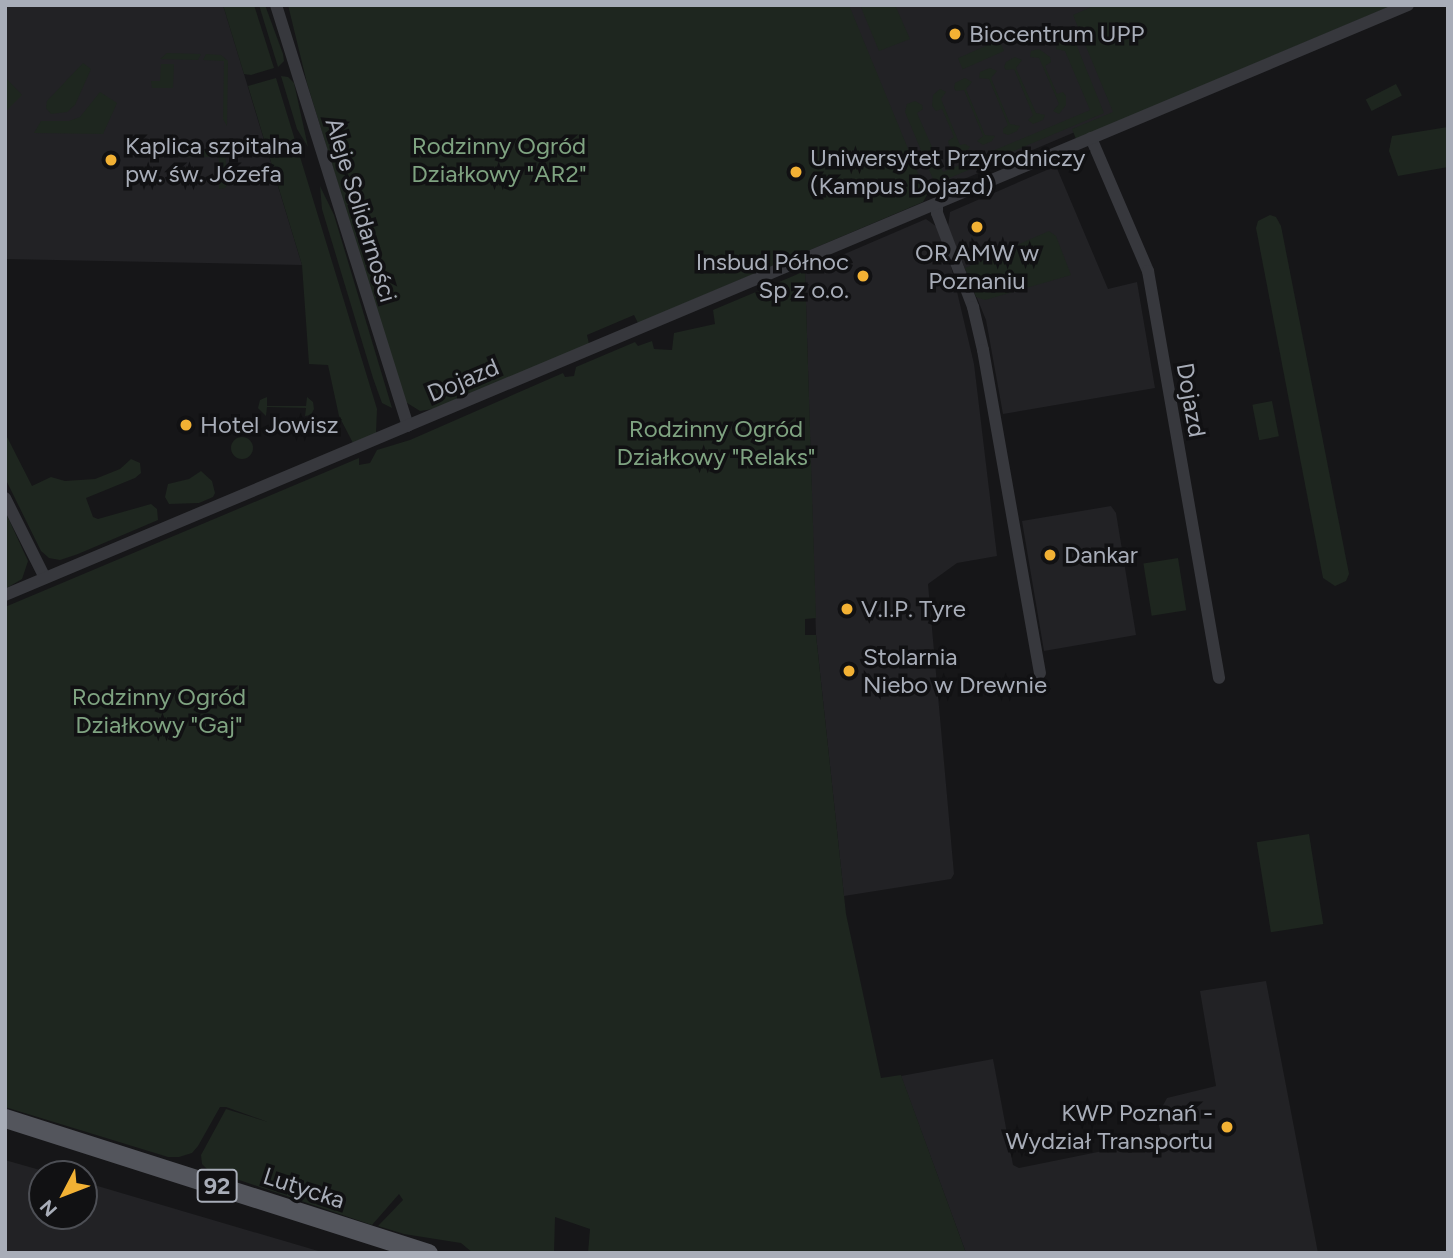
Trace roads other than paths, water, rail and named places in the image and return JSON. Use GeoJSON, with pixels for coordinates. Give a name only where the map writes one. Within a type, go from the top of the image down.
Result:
{"type":"FeatureCollection","features":[{"type":"Feature","properties":{"kind":"main road","name":"Lutycka"},"geometry":{"type":"LineString","coordinates":[[5,1118],[428,1253]]}},
{"type":"Feature","properties":{"kind":"street","name":"Aleje Solidarności"},"geometry":{"type":"LineString","coordinates":[[276,5],[408,426]]}},
{"type":"Feature","properties":{"kind":"street","name":"Dojazd"},"geometry":{"type":"LineString","coordinates":[[5,595],[1408,5]]}},
{"type":"Feature","properties":{"kind":"street","name":"Dojazd"},"geometry":{"type":"LineString","coordinates":[[1091,138],[1147,271],[1219,678]]}},
{"type":"Feature","properties":{"kind":"street"},"geometry":{"type":"LineString","coordinates":[[937,204],[937,213],[973,307],[983,350],[1040,673]]}},
{"type":"Feature","properties":{"kind":"street"},"geometry":{"type":"LineString","coordinates":[[5,498],[45,579]]}},
{"type":"Feature","properties":{"kind":"place","name":"Biocentrum UPP"},"geometry":{"type":"Point","coordinates":[955,34]}},
{"type":"Feature","properties":{"kind":"place","name":"Kaplica szpitalna pw. św. Józefa"},"geometry":{"type":"Point","coordinates":[111,160]}},
{"type":"Feature","properties":{"kind":"place","name":"Uniwersytet Przyrodniczy (Kampus Dojazd)"},"geometry":{"type":"Point","coordinates":[796,172]}},
{"type":"Feature","properties":{"kind":"place","name":"OR AMW w Poznaniu"},"geometry":{"type":"Point","coordinates":[977,227]}},
{"type":"Feature","properties":{"kind":"place","name":"Insbud Północ Sp z o.o."},"geometry":{"type":"Point","coordinates":[863,276]}},
{"type":"Feature","properties":{"kind":"place","name":"Hotel Jowisz"},"geometry":{"type":"Point","coordinates":[186,425]}},
{"type":"Feature","properties":{"kind":"place","name":"Dankar"},"geometry":{"type":"Point","coordinates":[1050,555]}},
{"type":"Feature","properties":{"kind":"place","name":"V.I.P. Tyre"},"geometry":{"type":"Point","coordinates":[847,609]}},
{"type":"Feature","properties":{"kind":"place","name":"Stolarnia Niebo w Drewnie"},"geometry":{"type":"Point","coordinates":[849,671]}},
{"type":"Feature","properties":{"kind":"place","name":"KWP Poznań - Wydział Transportu"},"geometry":{"type":"Point","coordinates":[1227,1127]}},
{"type":"Feature","properties":{"kind":"park label","name":"Rodzinny Ogród Działkowy \"AR2\""},"geometry":{"type":"Point","coordinates":[499,160]}},
{"type":"Feature","properties":{"kind":"park label","name":"Rodzinny Ogród Działkowy \"Relaks\""},"geometry":{"type":"Point","coordinates":[716,443]}},
{"type":"Feature","properties":{"kind":"park label","name":"Rodzinny Ogród Działkowy \"Gaj\""},"geometry":{"type":"Point","coordinates":[159,711]}}]}
